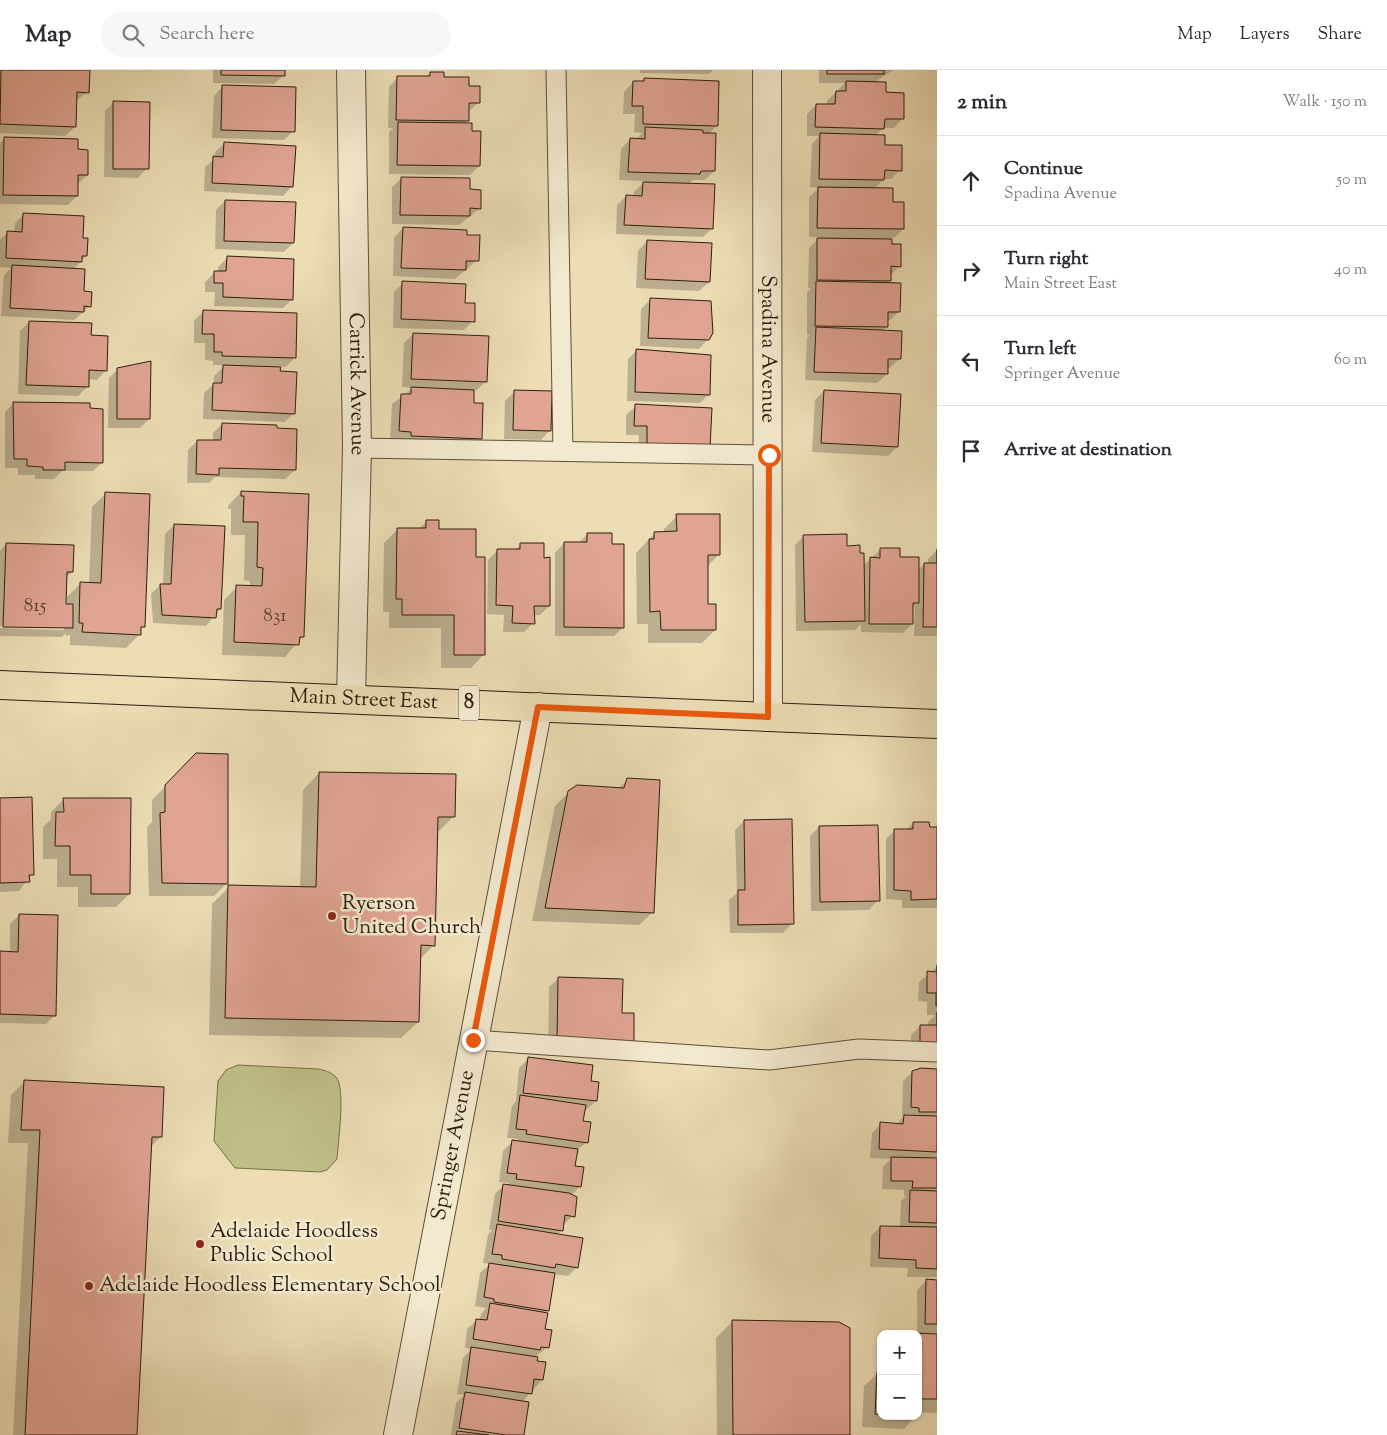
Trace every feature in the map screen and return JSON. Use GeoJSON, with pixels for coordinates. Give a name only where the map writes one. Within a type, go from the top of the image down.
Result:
{"type":"FeatureCollection","features":[{"type":"Feature","properties":{"kind":"main road","name":"Main Street East"},"geometry":{"type":"LineString","coordinates":[[0,685],[152,693],[351,698],[937,724]]}},
{"type":"Feature","properties":{"kind":"street","name":"Carrick Avenue"},"geometry":{"type":"LineString","coordinates":[[351,70],[357,448],[351,698]]}},
{"type":"Feature","properties":{"kind":"street","name":"Spadina Avenue"},"geometry":{"type":"LineString","coordinates":[[768,70],[768,717]]}},
{"type":"Feature","properties":{"kind":"street","name":"Springer Avenue"},"geometry":{"type":"LineString","coordinates":[[398,1435],[538,707]]}},
{"type":"Feature","properties":{"kind":"lane"},"geometry":{"type":"LineString","coordinates":[[556,70],[563,451]]}},
{"type":"Feature","properties":{"kind":"lane"},"geometry":{"type":"LineString","coordinates":[[357,448],[769,455]]}},
{"type":"Feature","properties":{"kind":"lane"},"geometry":{"type":"LineString","coordinates":[[473,1040],[768,1060],[859,1049],[937,1052]]}},
{"type":"Feature","properties":{"kind":"green space"},"geometry":{"type":"Polygon","coordinates":[[[238,1065],[318,1069],[336,1077],[341,1092],[340,1129],[337,1159],[327,1170],[320,1172],[235,1168],[214,1141],[218,1081],[226,1070],[238,1065]]]}},
{"type":"Feature","properties":{"kind":"building"},"geometry":{"type":"Polygon","coordinates":[[[1,70],[90,70],[89,93],[77,92],[76,127],[0,124],[1,70]]]}},
{"type":"Feature","properties":{"kind":"building"},"geometry":{"type":"Polygon","coordinates":[[[221,70],[285,70],[285,76],[221,75],[221,70]]]}},
{"type":"Feature","properties":{"kind":"building"},"geometry":{"type":"Polygon","coordinates":[[[827,70],[884,70],[884,74],[827,74],[827,70]]]}},
{"type":"Feature","properties":{"kind":"building"},"geometry":{"type":"Polygon","coordinates":[[[430,72],[444,72],[444,77],[469,77],[469,86],[480,86],[480,103],[469,103],[469,121],[396,120],[397,76],[430,76],[430,72]]]}},
{"type":"Feature","properties":{"kind":"building"},"geometry":{"type":"Polygon","coordinates":[[[644,78],[719,81],[718,126],[643,124],[643,106],[632,106],[633,81],[644,81],[644,78]]]}},
{"type":"Feature","properties":{"kind":"building"},"geometry":{"type":"Polygon","coordinates":[[[846,81],[886,82],[886,92],[904,93],[904,119],[885,119],[884,129],[815,127],[816,104],[835,104],[836,91],[846,91],[846,81]]]}},
{"type":"Feature","properties":{"kind":"building"},"geometry":{"type":"Polygon","coordinates":[[[222,85],[296,87],[295,132],[221,130],[222,85]]]}},
{"type":"Feature","properties":{"kind":"building"},"geometry":{"type":"Polygon","coordinates":[[[113,101],[150,102],[149,169],[113,169],[113,101]]]}},
{"type":"Feature","properties":{"kind":"building"},"geometry":{"type":"Polygon","coordinates":[[[398,122],[472,123],[472,131],[481,131],[480,166],[397,165],[398,122]]]}},
{"type":"Feature","properties":{"kind":"building"},"geometry":{"type":"Polygon","coordinates":[[[645,127],[703,130],[703,133],[716,133],[715,171],[701,171],[700,174],[628,172],[630,138],[645,139],[645,127]]]}},
{"type":"Feature","properties":{"kind":"building"},"geometry":{"type":"Polygon","coordinates":[[[820,133],[885,135],[885,145],[902,145],[902,171],[885,170],[884,180],[819,179],[820,133]]]}},
{"type":"Feature","properties":{"kind":"building"},"geometry":{"type":"Polygon","coordinates":[[[4,137],[78,139],[78,149],[88,150],[88,175],[78,175],[78,196],[3,195],[4,137]]]}},
{"type":"Feature","properties":{"kind":"building"},"geometry":{"type":"Polygon","coordinates":[[[224,142],[296,146],[293,187],[212,183],[213,156],[223,157],[224,142]]]}},
{"type":"Feature","properties":{"kind":"building"},"geometry":{"type":"Polygon","coordinates":[[[401,177],[470,178],[470,189],[481,190],[481,209],[470,208],[470,216],[400,215],[401,177]]]}},
{"type":"Feature","properties":{"kind":"building"},"geometry":{"type":"Polygon","coordinates":[[[643,182],[715,184],[713,229],[624,225],[626,195],[642,196],[643,182]]]}},
{"type":"Feature","properties":{"kind":"building"},"geometry":{"type":"Polygon","coordinates":[[[818,187],[893,188],[893,202],[904,202],[904,229],[817,228],[818,187]]]}},
{"type":"Feature","properties":{"kind":"building"},"geometry":{"type":"Polygon","coordinates":[[[225,200],[296,202],[294,243],[224,241],[225,200]]]}},
{"type":"Feature","properties":{"kind":"building"},"geometry":{"type":"Polygon","coordinates":[[[23,213],[84,216],[83,238],[88,238],[87,256],[82,256],[82,262],[6,258],[7,231],[22,232],[23,213]]]}},
{"type":"Feature","properties":{"kind":"building"},"geometry":{"type":"Polygon","coordinates":[[[403,227],[467,230],[467,235],[480,235],[479,261],[466,261],[466,270],[401,268],[403,227]]]}},
{"type":"Feature","properties":{"kind":"building"},"geometry":{"type":"Polygon","coordinates":[[[817,238],[892,239],[892,244],[901,244],[901,267],[891,266],[891,281],[817,280],[817,238]]]}},
{"type":"Feature","properties":{"kind":"building"},"geometry":{"type":"Polygon","coordinates":[[[647,240],[712,243],[710,282],[645,279],[647,240]]]}},
{"type":"Feature","properties":{"kind":"building"},"geometry":{"type":"Polygon","coordinates":[[[227,256],[294,259],[293,300],[223,297],[223,283],[214,283],[214,271],[226,271],[227,256]]]}},
{"type":"Feature","properties":{"kind":"building"},"geometry":{"type":"Polygon","coordinates":[[[12,265],[85,269],[84,291],[92,292],[91,307],[84,306],[84,312],[10,308],[12,265]]]}},
{"type":"Feature","properties":{"kind":"building"},"geometry":{"type":"Polygon","coordinates":[[[402,281],[466,284],[465,303],[475,303],[475,322],[401,319],[402,281]]]}},
{"type":"Feature","properties":{"kind":"building"},"geometry":{"type":"Polygon","coordinates":[[[816,281],[901,283],[900,312],[888,312],[888,327],[815,326],[816,281]]]}},
{"type":"Feature","properties":{"kind":"building"},"geometry":{"type":"Polygon","coordinates":[[[650,298],[711,301],[713,333],[709,340],[648,338],[650,298]]]}},
{"type":"Feature","properties":{"kind":"building"},"geometry":{"type":"Polygon","coordinates":[[[203,310],[297,313],[296,358],[222,356],[222,352],[214,352],[214,334],[202,334],[203,310]]]}},
{"type":"Feature","properties":{"kind":"building"},"geometry":{"type":"Polygon","coordinates":[[[29,321],[92,323],[91,335],[108,336],[107,371],[89,370],[89,387],[26,385],[29,321]]]}},
{"type":"Feature","properties":{"kind":"building"},"geometry":{"type":"Polygon","coordinates":[[[816,327],[902,331],[901,359],[888,359],[888,374],[814,372],[816,327]]]}},
{"type":"Feature","properties":{"kind":"building"},"geometry":{"type":"Polygon","coordinates":[[[413,333],[489,336],[487,382],[411,379],[413,333]]]}},
{"type":"Feature","properties":{"kind":"building"},"geometry":{"type":"Polygon","coordinates":[[[636,349],[711,355],[710,395],[635,392],[636,349]]]}},
{"type":"Feature","properties":{"kind":"building"},"geometry":{"type":"Polygon","coordinates":[[[151,361],[150,419],[117,419],[117,368],[151,361]]]}},
{"type":"Feature","properties":{"kind":"building"},"geometry":{"type":"Polygon","coordinates":[[[223,365],[281,367],[280,371],[297,372],[295,414],[212,410],[213,383],[222,383],[223,365]]]}},
{"type":"Feature","properties":{"kind":"building"},"geometry":{"type":"Polygon","coordinates":[[[411,387],[474,390],[474,403],[483,403],[482,439],[411,436],[411,432],[399,431],[401,394],[411,394],[411,387]]]}},
{"type":"Feature","properties":{"kind":"building"},"geometry":{"type":"Polygon","coordinates":[[[514,390],[552,391],[551,431],[513,430],[514,390]]]}},
{"type":"Feature","properties":{"kind":"building"},"geometry":{"type":"Polygon","coordinates":[[[824,390],[901,394],[898,447],[821,443],[824,390]]]}},
{"type":"Feature","properties":{"kind":"building"},"geometry":{"type":"Polygon","coordinates":[[[13,402],[90,403],[90,408],[103,409],[103,463],[65,462],[65,470],[43,470],[43,467],[27,466],[27,459],[14,459],[13,402]]]}},
{"type":"Feature","properties":{"kind":"building"},"geometry":{"type":"Polygon","coordinates":[[[635,404],[712,408],[710,448],[647,445],[647,426],[634,426],[635,404]]]}},
{"type":"Feature","properties":{"kind":"building"},"geometry":{"type":"Polygon","coordinates":[[[222,423],[277,425],[277,428],[297,429],[296,470],[219,468],[219,475],[196,474],[197,440],[221,440],[222,423]]]}},
{"type":"Feature","properties":{"kind":"building"},"geometry":{"type":"Polygon","coordinates":[[[241,491],[309,494],[304,637],[300,637],[299,645],[234,642],[236,585],[262,586],[263,568],[257,567],[258,522],[243,522],[244,496],[241,496],[241,491]]]}},
{"type":"Feature","properties":{"kind":"building"},"geometry":{"type":"Polygon","coordinates":[[[105,492],[150,494],[145,627],[141,627],[141,635],[82,632],[83,623],[79,623],[80,582],[101,583],[105,492]]]}},
{"type":"Feature","properties":{"kind":"building"},"geometry":{"type":"Polygon","coordinates":[[[676,514],[720,514],[720,555],[708,555],[708,604],[716,604],[716,630],[661,630],[660,611],[650,612],[649,539],[654,539],[654,532],[677,531],[676,514]]]}},
{"type":"Feature","properties":{"kind":"building"},"geometry":{"type":"Polygon","coordinates":[[[426,520],[439,520],[439,529],[476,529],[476,557],[485,557],[485,655],[454,655],[454,615],[402,615],[402,599],[396,599],[397,528],[426,528],[426,520]]]}},
{"type":"Feature","properties":{"kind":"building"},"geometry":{"type":"Polygon","coordinates":[[[174,524],[225,526],[221,609],[217,609],[216,618],[162,615],[160,584],[171,584],[174,524]]]}},
{"type":"Feature","properties":{"kind":"building"},"geometry":{"type":"Polygon","coordinates":[[[587,533],[612,533],[612,544],[624,544],[624,628],[564,627],[564,542],[587,542],[587,533]]]}},
{"type":"Feature","properties":{"kind":"building"},"geometry":{"type":"Polygon","coordinates":[[[847,534],[847,546],[860,545],[860,553],[864,553],[865,621],[805,622],[803,535],[847,534]]]}},
{"type":"Feature","properties":{"kind":"building"},"geometry":{"type":"Polygon","coordinates":[[[6,543],[74,545],[73,572],[67,572],[66,604],[73,604],[73,628],[3,627],[6,543]]]}},
{"type":"Feature","properties":{"kind":"building"},"geometry":{"type":"Polygon","coordinates":[[[520,543],[544,543],[544,558],[550,557],[550,606],[534,606],[535,624],[512,623],[513,606],[496,605],[497,549],[520,549],[520,543]]]}},
{"type":"Feature","properties":{"kind":"building"},"geometry":{"type":"Polygon","coordinates":[[[880,548],[900,548],[900,557],[919,557],[919,603],[913,603],[913,624],[869,624],[870,557],[880,558],[880,548]]]}},
{"type":"Feature","properties":{"kind":"building"},"geometry":{"type":"Polygon","coordinates":[[[924,563],[937,563],[937,627],[923,627],[924,563]]]}},
{"type":"Feature","properties":{"kind":"building"},"geometry":{"type":"Polygon","coordinates":[[[196,753],[228,754],[228,884],[162,883],[160,813],[165,812],[165,785],[196,753]]]}},
{"type":"Feature","properties":{"kind":"building","name":"Ryerson United Church"},"geometry":{"type":"Polygon","coordinates":[[[319,772],[456,774],[455,817],[438,817],[435,946],[421,945],[419,1022],[225,1018],[228,885],[316,887],[319,772]]]}},
{"type":"Feature","properties":{"kind":"building"},"geometry":{"type":"Polygon","coordinates":[[[627,778],[660,780],[654,913],[545,908],[568,791],[577,785],[624,788],[627,778]]]}},
{"type":"Feature","properties":{"kind":"building"},"geometry":{"type":"Polygon","coordinates":[[[32,797],[34,875],[29,875],[30,882],[0,883],[0,798],[32,797]]]}},
{"type":"Feature","properties":{"kind":"building"},"geometry":{"type":"Polygon","coordinates":[[[63,798],[131,798],[130,894],[91,894],[91,875],[70,875],[70,846],[55,846],[56,812],[64,812],[63,798]]]}},
{"type":"Feature","properties":{"kind":"building"},"geometry":{"type":"Polygon","coordinates":[[[792,819],[794,924],[738,925],[738,890],[745,890],[744,820],[792,819]]]}},
{"type":"Feature","properties":{"kind":"building"},"geometry":{"type":"Polygon","coordinates":[[[913,822],[929,822],[930,827],[937,827],[937,899],[911,900],[911,891],[894,890],[894,829],[913,829],[913,822]]]}},
{"type":"Feature","properties":{"kind":"building"},"geometry":{"type":"Polygon","coordinates":[[[878,825],[880,901],[820,902],[819,826],[878,825]]]}},
{"type":"Feature","properties":{"kind":"building"},"geometry":{"type":"Polygon","coordinates":[[[19,914],[58,915],[56,1016],[0,1014],[0,951],[18,952],[19,914]]]}},
{"type":"Feature","properties":{"kind":"building"},"geometry":{"type":"Polygon","coordinates":[[[927,971],[937,972],[936,1006],[936,993],[927,993],[927,971]]]}},
{"type":"Feature","properties":{"kind":"building"},"geometry":{"type":"Polygon","coordinates":[[[558,977],[623,979],[622,1013],[634,1013],[634,1044],[557,1042],[558,977]]]}},
{"type":"Feature","properties":{"kind":"building"},"geometry":{"type":"Polygon","coordinates":[[[920,1025],[937,1025],[937,1051],[920,1051],[920,1025]]]}},
{"type":"Feature","properties":{"kind":"building"},"geometry":{"type":"Polygon","coordinates":[[[528,1057],[593,1065],[591,1081],[599,1082],[597,1101],[523,1093],[528,1057]]]}},
{"type":"Feature","properties":{"kind":"building"},"geometry":{"type":"Polygon","coordinates":[[[921,1068],[937,1069],[937,1112],[919,1112],[919,1108],[911,1107],[912,1071],[921,1068]]]}},
{"type":"Feature","properties":{"kind":"building","name":"Adelaide Hoodless Elementary School"},"geometry":{"type":"Polygon","coordinates":[[[24,1080],[164,1087],[162,1137],[152,1137],[137,1435],[25,1435],[40,1130],[21,1130],[24,1080]]]}},
{"type":"Feature","properties":{"kind":"building"},"geometry":{"type":"Polygon","coordinates":[[[520,1095],[586,1105],[583,1121],[591,1122],[588,1143],[526,1134],[527,1130],[516,1129],[520,1095]]]}},
{"type":"Feature","properties":{"kind":"building"},"geometry":{"type":"Polygon","coordinates":[[[904,1115],[937,1116],[937,1152],[879,1149],[880,1122],[903,1124],[904,1115]]]}},
{"type":"Feature","properties":{"kind":"building"},"geometry":{"type":"Polygon","coordinates":[[[512,1140],[578,1149],[575,1166],[584,1167],[581,1187],[516,1179],[517,1174],[507,1173],[512,1140]]]}},
{"type":"Feature","properties":{"kind":"building"},"geometry":{"type":"Polygon","coordinates":[[[891,1157],[937,1158],[937,1188],[912,1188],[913,1181],[891,1181],[891,1157]]]}},
{"type":"Feature","properties":{"kind":"building"},"geometry":{"type":"Polygon","coordinates":[[[503,1184],[569,1193],[577,1197],[575,1217],[565,1215],[563,1231],[498,1221],[503,1184]]]}},
{"type":"Feature","properties":{"kind":"building"},"geometry":{"type":"Polygon","coordinates":[[[910,1190],[937,1191],[937,1223],[909,1222],[910,1190]]]}},
{"type":"Feature","properties":{"kind":"building"},"geometry":{"type":"Polygon","coordinates":[[[497,1224],[583,1238],[578,1268],[556,1264],[555,1268],[502,1259],[502,1255],[492,1254],[497,1224]]]}},
{"type":"Feature","properties":{"kind":"building"},"geometry":{"type":"Polygon","coordinates":[[[880,1226],[937,1227],[937,1269],[916,1268],[916,1260],[879,1258],[880,1226]]]}},
{"type":"Feature","properties":{"kind":"building"},"geometry":{"type":"Polygon","coordinates":[[[489,1263],[555,1273],[549,1311],[494,1302],[494,1299],[484,1297],[489,1263]]]}},
{"type":"Feature","properties":{"kind":"building"},"geometry":{"type":"Polygon","coordinates":[[[926,1279],[937,1280],[937,1324],[925,1324],[926,1279]]]}},
{"type":"Feature","properties":{"kind":"building"},"geometry":{"type":"Polygon","coordinates":[[[490,1303],[548,1313],[545,1329],[552,1330],[549,1348],[541,1347],[540,1350],[473,1339],[476,1319],[487,1320],[490,1303]]]}},
{"type":"Feature","properties":{"kind":"building"},"geometry":{"type":"Polygon","coordinates":[[[732,1320],[839,1322],[850,1328],[850,1435],[733,1435],[732,1320]]]}},
{"type":"Feature","properties":{"kind":"building"},"geometry":{"type":"Polygon","coordinates":[[[922,1333],[937,1334],[937,1399],[922,1399],[922,1333]]]}},
{"type":"Feature","properties":{"kind":"building"},"geometry":{"type":"Polygon","coordinates":[[[471,1347],[538,1357],[537,1361],[546,1362],[543,1380],[534,1379],[532,1394],[466,1385],[471,1347]]]}},
{"type":"Feature","properties":{"kind":"building"},"geometry":{"type":"Polygon","coordinates":[[[877,1372],[877,1414],[875,1414],[877,1372]]]}},
{"type":"Feature","properties":{"kind":"building"},"geometry":{"type":"Polygon","coordinates":[[[465,1392],[529,1402],[524,1435],[506,1435],[459,1428],[465,1392]]]}},
{"type":"Feature","properties":{"kind":"building"},"geometry":{"type":"Polygon","coordinates":[[[457,1431],[489,1435],[456,1435],[457,1431]]]}},
{"type":"Feature","properties":{"kind":"place","name":"Ryerson United Church"},"geometry":{"type":"Point","coordinates":[332,916]}},
{"type":"Feature","properties":{"kind":"place","name":"Adelaide Hoodless Public School"},"geometry":{"type":"Point","coordinates":[200,1244]}},
{"type":"Feature","properties":{"kind":"place","name":"Adelaide Hoodless Elementary School"},"geometry":{"type":"Point","coordinates":[89,1286]}},
{"type":"Feature","properties":{"kind":"route"},"geometry":{"type":"LineString","coordinates":[[473,1040],[526,759],[538,707],[768,717],[769,455]]}}]}
